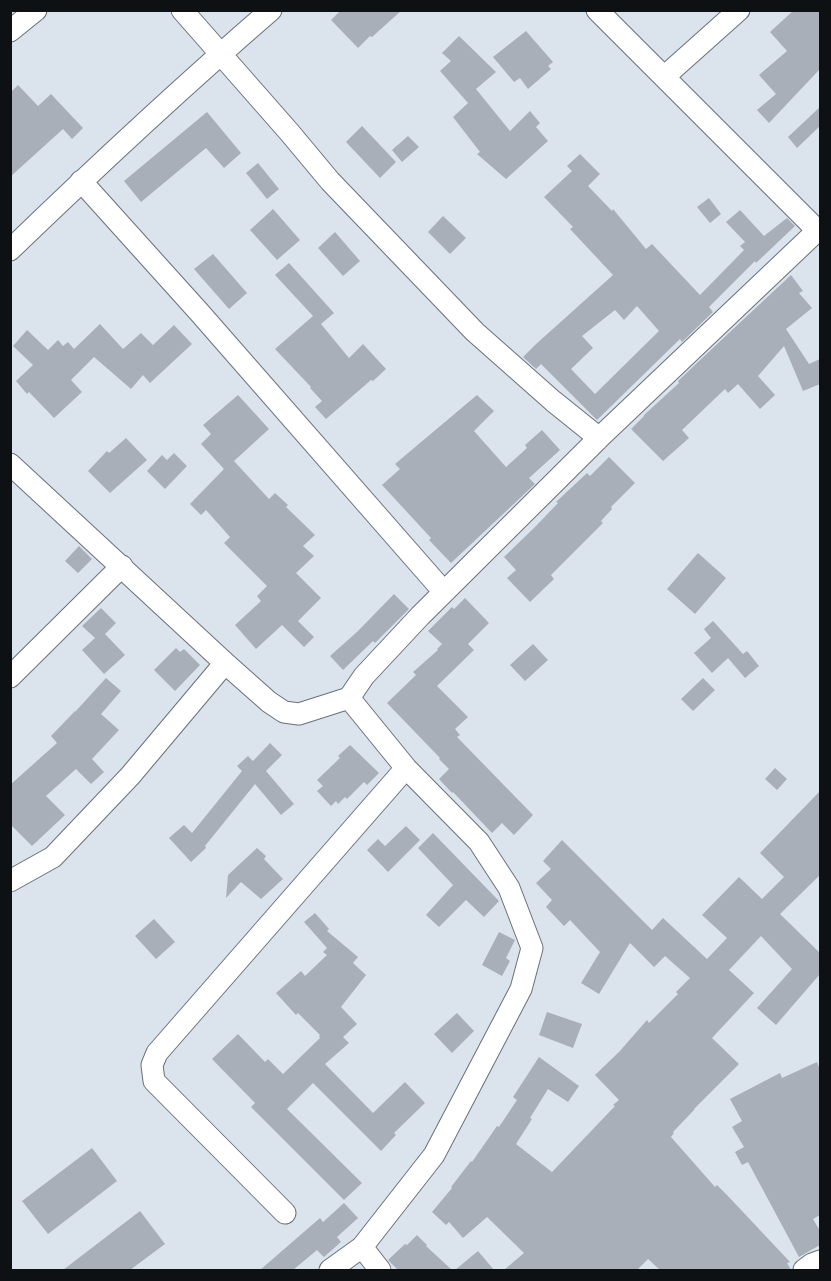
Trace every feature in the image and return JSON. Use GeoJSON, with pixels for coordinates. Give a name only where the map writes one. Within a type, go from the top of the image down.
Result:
{"type":"FeatureCollection","features":[{"type":"Feature","properties":{"kind":"street"},"geometry":{"type":"LineString","coordinates":[[13,24],[36,10]]}},
{"type":"Feature","properties":{"kind":"street"},"geometry":{"type":"LineString","coordinates":[[182,10],[330,181],[475,332],[599,438]]}},
{"type":"Feature","properties":{"kind":"street"},"geometry":{"type":"LineString","coordinates":[[10,250],[81,181],[271,10]]}},
{"type":"Feature","properties":{"kind":"street"},"geometry":{"type":"LineString","coordinates":[[10,464],[269,702],[284,712],[298,714],[349,698],[364,676],[444,592],[599,438],[819,231],[597,10]]}},
{"type":"Feature","properties":{"kind":"street"},"geometry":{"type":"LineString","coordinates":[[664,77],[739,10]]}},
{"type":"Feature","properties":{"kind":"street"},"geometry":{"type":"LineString","coordinates":[[81,181],[444,592]]}},
{"type":"Feature","properties":{"kind":"street"},"geometry":{"type":"LineString","coordinates":[[10,677],[122,566]]}},
{"type":"Feature","properties":{"kind":"street"},"geometry":{"type":"LineString","coordinates":[[10,881],[53,857],[130,776],[225,663]]}},
{"type":"Feature","properties":{"kind":"street"},"geometry":{"type":"LineString","coordinates":[[330,1270],[362,1247],[434,1155],[521,988],[532,948],[509,888],[479,842],[406,768],[349,698]]}},
{"type":"Feature","properties":{"kind":"street"},"geometry":{"type":"LineString","coordinates":[[285,1213],[154,1081],[152,1065],[157,1053],[406,768]]}},
{"type":"Feature","properties":{"kind":"street"},"geometry":{"type":"LineString","coordinates":[[362,1247],[380,1270]]}},
{"type":"Feature","properties":{"kind":"street"},"geometry":{"type":"LineString","coordinates":[[804,1270],[820,1261]]}},
{"type":"Feature","properties":{"kind":"building"},"geometry":{"type":"Polygon","coordinates":[[[341,10],[402,10],[358,48],[331,20],[341,10]]]}},
{"type":"Feature","properties":{"kind":"building"},"geometry":{"type":"Polygon","coordinates":[[[794,10],[820,10],[820,69],[769,123],[757,110],[776,94],[759,75],[787,51],[770,32],[794,10]]]}},
{"type":"Feature","properties":{"kind":"building"},"geometry":{"type":"Polygon","coordinates":[[[526,31],[553,62],[548,66],[551,69],[528,89],[520,78],[514,82],[493,57],[526,31]]]}},
{"type":"Feature","properties":{"kind":"building"},"geometry":{"type":"Polygon","coordinates":[[[459,36],[496,72],[476,89],[510,131],[530,111],[540,123],[536,127],[548,141],[506,179],[477,154],[480,152],[453,117],[468,103],[440,71],[451,61],[442,53],[459,36]]]}},
{"type":"Feature","properties":{"kind":"building"},"geometry":{"type":"Polygon","coordinates":[[[18,85],[38,106],[51,94],[83,128],[72,139],[63,129],[10,177],[10,93],[18,85]]]}},
{"type":"Feature","properties":{"kind":"building"},"geometry":{"type":"Polygon","coordinates":[[[820,107],[820,126],[797,148],[788,137],[820,107]]]}},
{"type":"Feature","properties":{"kind":"building"},"geometry":{"type":"Polygon","coordinates":[[[207,112],[241,153],[224,168],[206,148],[141,202],[124,181],[207,112]]]}},
{"type":"Feature","properties":{"kind":"building"},"geometry":{"type":"Polygon","coordinates":[[[362,126],[396,162],[380,178],[346,142],[362,126]]]}},
{"type":"Feature","properties":{"kind":"building"},"geometry":{"type":"Polygon","coordinates":[[[408,136],[419,147],[402,162],[392,150],[408,136]]]}},
{"type":"Feature","properties":{"kind":"building"},"geometry":{"type":"Polygon","coordinates":[[[580,154],[600,174],[588,186],[612,211],[613,209],[646,249],[652,244],[700,295],[744,250],[740,246],[745,242],[726,222],[740,210],[764,236],[787,218],[795,226],[756,263],[755,261],[709,307],[713,312],[682,342],[680,339],[597,420],[541,364],[536,369],[523,357],[613,275],[570,229],[573,227],[544,197],[572,171],[567,166],[580,154]],[[637,306],[624,320],[615,310],[582,336],[593,348],[571,369],[595,394],[659,331],[637,306]]]}},
{"type":"Feature","properties":{"kind":"building"},"geometry":{"type":"Polygon","coordinates":[[[258,163],[279,189],[267,199],[246,173],[258,163]]]}},
{"type":"Feature","properties":{"kind":"building"},"geometry":{"type":"Polygon","coordinates":[[[709,198],[721,214],[710,223],[697,207],[709,198]]]}},
{"type":"Feature","properties":{"kind":"building"},"geometry":{"type":"Polygon","coordinates":[[[273,209],[300,240],[277,260],[250,230],[273,209]]]}},
{"type":"Feature","properties":{"kind":"building"},"geometry":{"type":"Polygon","coordinates":[[[443,216],[466,238],[450,254],[428,232],[443,216]]]}},
{"type":"Feature","properties":{"kind":"building"},"geometry":{"type":"Polygon","coordinates":[[[335,232],[360,261],[343,276],[318,248],[335,232]]]}},
{"type":"Feature","properties":{"kind":"building"},"geometry":{"type":"Polygon","coordinates":[[[213,254],[247,293],[229,309],[194,269],[213,254]]]}},
{"type":"Feature","properties":{"kind":"building"},"geometry":{"type":"Polygon","coordinates":[[[289,263],[334,313],[321,324],[349,358],[363,344],[386,369],[326,419],[315,407],[322,401],[275,349],[313,316],[275,275],[289,263]]]}},
{"type":"Feature","properties":{"kind":"building"},"geometry":{"type":"Polygon","coordinates":[[[791,275],[803,291],[799,293],[812,308],[786,329],[809,364],[820,359],[820,384],[803,391],[784,346],[758,376],[775,395],[760,409],[738,384],[728,393],[725,389],[682,430],[689,438],[663,461],[631,429],[679,383],[678,381],[791,275]]]}},
{"type":"Feature","properties":{"kind":"building"},"geometry":{"type":"Polygon","coordinates":[[[100,324],[123,349],[141,333],[153,345],[174,325],[192,344],[150,383],[143,375],[131,389],[94,357],[71,380],[82,392],[54,418],[16,381],[33,365],[13,346],[27,330],[48,350],[58,340],[63,346],[68,342],[74,349],[100,324]]]}},
{"type":"Feature","properties":{"kind":"building"},"geometry":{"type":"Polygon","coordinates":[[[238,395],[269,429],[234,461],[269,499],[275,493],[315,535],[303,546],[314,556],[296,573],[321,598],[298,621],[314,637],[304,647],[282,625],[256,649],[235,625],[261,601],[257,596],[267,586],[224,543],[230,537],[206,510],[201,515],[190,504],[224,469],[201,444],[211,434],[203,425],[238,395]]]}},
{"type":"Feature","properties":{"kind":"building"},"geometry":{"type":"Polygon","coordinates":[[[477,395],[494,411],[474,431],[506,467],[527,448],[525,445],[542,430],[560,450],[529,478],[535,484],[451,563],[382,485],[400,469],[395,464],[477,395]]]}},
{"type":"Feature","properties":{"kind":"building"},"geometry":{"type":"Polygon","coordinates":[[[126,438],[147,460],[110,493],[88,471],[107,451],[109,453],[126,438]]]}},
{"type":"Feature","properties":{"kind":"building"},"geometry":{"type":"Polygon","coordinates":[[[174,453],[187,466],[165,489],[147,471],[162,455],[167,460],[174,453]]]}},
{"type":"Feature","properties":{"kind":"building"},"geometry":{"type":"Polygon","coordinates":[[[609,457],[635,483],[611,507],[612,509],[601,521],[603,523],[551,575],[554,579],[530,602],[507,578],[516,570],[504,557],[558,503],[556,502],[587,473],[590,476],[609,457]]]}},
{"type":"Feature","properties":{"kind":"building"},"geometry":{"type":"Polygon","coordinates":[[[79,546],[92,559],[78,573],[65,561],[79,546]]]}},
{"type":"Feature","properties":{"kind":"building"},"geometry":{"type":"Polygon","coordinates":[[[698,553],[726,578],[695,614],[667,589],[698,553]]]}},
{"type":"Feature","properties":{"kind":"building"},"geometry":{"type":"Polygon","coordinates":[[[394,594],[409,609],[375,643],[373,641],[343,670],[330,656],[394,594]]]}},
{"type":"Feature","properties":{"kind":"building"},"geometry":{"type":"Polygon","coordinates":[[[465,598],[489,623],[468,644],[474,650],[437,686],[468,717],[455,729],[460,735],[457,737],[533,815],[514,835],[502,823],[492,833],[452,793],[439,779],[449,769],[387,703],[416,675],[413,672],[442,644],[428,631],[452,607],[454,609],[465,598]]]}},
{"type":"Feature","properties":{"kind":"building"},"geometry":{"type":"Polygon","coordinates":[[[101,608],[116,623],[105,634],[125,655],[104,674],[82,650],[95,638],[82,626],[101,608]]]}},
{"type":"Feature","properties":{"kind":"building"},"geometry":{"type":"Polygon","coordinates":[[[713,621],[743,654],[747,651],[759,666],[745,678],[728,658],[712,673],[694,653],[711,638],[704,629],[713,621]]]}},
{"type":"Feature","properties":{"kind":"building"},"geometry":{"type":"Polygon","coordinates":[[[533,644],[548,660],[525,681],[510,665],[533,644]]]}},
{"type":"Feature","properties":{"kind":"building"},"geometry":{"type":"Polygon","coordinates":[[[176,648],[180,652],[184,649],[200,665],[175,691],[154,670],[176,648]]]}},
{"type":"Feature","properties":{"kind":"building"},"geometry":{"type":"Polygon","coordinates":[[[106,678],[121,691],[101,714],[119,730],[92,759],[104,772],[91,784],[76,769],[46,796],[65,815],[32,846],[10,824],[10,785],[57,743],[51,736],[106,678]]]}},
{"type":"Feature","properties":{"kind":"building"},"geometry":{"type":"Polygon","coordinates":[[[703,678],[715,690],[693,711],[681,699],[703,678]]]}},
{"type":"Feature","properties":{"kind":"building"},"geometry":{"type":"Polygon","coordinates":[[[270,743],[282,755],[266,771],[294,804],[281,815],[255,784],[205,846],[206,848],[191,862],[169,838],[184,825],[192,833],[242,771],[237,766],[248,756],[253,761],[270,743]]]}},
{"type":"Feature","properties":{"kind":"building"},"geometry":{"type":"Polygon","coordinates":[[[350,745],[379,773],[367,785],[364,782],[347,799],[345,797],[338,804],[336,801],[331,806],[317,791],[323,786],[317,780],[350,745]]]}},
{"type":"Feature","properties":{"kind":"building"},"geometry":{"type":"Polygon","coordinates":[[[775,768],[787,779],[777,790],[765,779],[775,768]]]}},
{"type":"Feature","properties":{"kind":"building"},"geometry":{"type":"Polygon","coordinates":[[[820,791],[820,875],[780,914],[820,953],[820,974],[776,1025],[757,1008],[792,969],[761,936],[729,970],[754,993],[712,1038],[739,1064],[694,1109],[671,1137],[715,1187],[717,1185],[727,1195],[790,1262],[787,1263],[791,1270],[660,1270],[648,1259],[637,1270],[504,1270],[524,1253],[487,1217],[463,1238],[449,1222],[446,1225],[432,1212],[497,1126],[499,1127],[517,1100],[513,1097],[539,1057],[579,1086],[568,1102],[548,1089],[516,1144],[552,1172],[619,1100],[595,1075],[647,1020],[649,1023],[678,994],[676,992],[690,978],[665,956],[654,967],[630,943],[599,994],[581,983],[600,952],[570,920],[564,926],[546,907],[552,900],[536,883],[551,869],[543,861],[562,840],[652,930],[663,918],[707,959],[727,938],[702,915],[739,877],[762,899],[784,877],[760,853],[820,791]]]}},
{"type":"Feature","properties":{"kind":"building"},"geometry":{"type":"Polygon","coordinates":[[[406,826],[420,840],[388,872],[367,850],[378,839],[385,846],[406,826]]]}},
{"type":"Feature","properties":{"kind":"building"},"geometry":{"type":"Polygon","coordinates":[[[433,833],[499,901],[484,917],[466,900],[439,927],[426,915],[453,885],[418,848],[433,833]]]}},
{"type":"Feature","properties":{"kind":"building"},"geometry":{"type":"Polygon","coordinates":[[[257,848],[283,879],[261,899],[241,882],[226,898],[228,875],[257,848]]]}},
{"type":"Feature","properties":{"kind":"building"},"geometry":{"type":"Polygon","coordinates":[[[315,913],[329,929],[327,931],[358,957],[353,963],[366,975],[341,1007],[357,1024],[343,1037],[349,1043],[325,1064],[373,1113],[405,1082],[425,1103],[394,1133],[396,1135],[381,1151],[313,1083],[287,1109],[362,1183],[344,1200],[251,1107],[255,1103],[212,1059],[238,1034],[265,1062],[268,1059],[283,1074],[320,1038],[320,1035],[298,1013],[296,1015],[276,993],[301,971],[305,976],[327,955],[323,952],[327,948],[304,922],[315,913]]]}},
{"type":"Feature","properties":{"kind":"building"},"geometry":{"type":"Polygon","coordinates":[[[154,919],[175,942],[156,959],[135,936],[154,919]]]}},
{"type":"Feature","properties":{"kind":"building"},"geometry":{"type":"Polygon","coordinates":[[[499,932],[515,940],[506,958],[510,961],[502,976],[482,965],[499,932]]]}},
{"type":"Feature","properties":{"kind":"building"},"geometry":{"type":"Polygon","coordinates":[[[547,1012],[582,1024],[573,1048],[539,1035],[547,1012]]]}},
{"type":"Feature","properties":{"kind":"building"},"geometry":{"type":"Polygon","coordinates":[[[457,1013],[474,1031],[452,1053],[434,1034],[457,1013]]]}},
{"type":"Feature","properties":{"kind":"building"},"geometry":{"type":"Polygon","coordinates":[[[817,1062],[820,1070],[820,1215],[813,1219],[820,1231],[820,1245],[799,1257],[748,1162],[742,1165],[735,1152],[744,1147],[732,1127],[742,1121],[730,1099],[780,1073],[782,1078],[817,1062]]]}},
{"type":"Feature","properties":{"kind":"building"},"geometry":{"type":"Polygon","coordinates":[[[92,1148],[117,1181],[48,1234],[22,1201],[92,1148]]]}},
{"type":"Feature","properties":{"kind":"building"},"geometry":{"type":"Polygon","coordinates":[[[344,1203],[358,1218],[337,1237],[341,1242],[324,1257],[317,1250],[293,1270],[260,1270],[320,1218],[323,1222],[344,1203]]]}},
{"type":"Feature","properties":{"kind":"building"},"geometry":{"type":"Polygon","coordinates":[[[140,1211],[165,1244],[130,1270],[63,1270],[140,1211]]]}},
{"type":"Feature","properties":{"kind":"building"},"geometry":{"type":"Polygon","coordinates":[[[417,1235],[452,1270],[398,1270],[388,1260],[417,1235]]]}},
{"type":"Feature","properties":{"kind":"building"},"geometry":{"type":"Polygon","coordinates":[[[478,1251],[494,1270],[455,1270],[478,1251]]]}}]}
